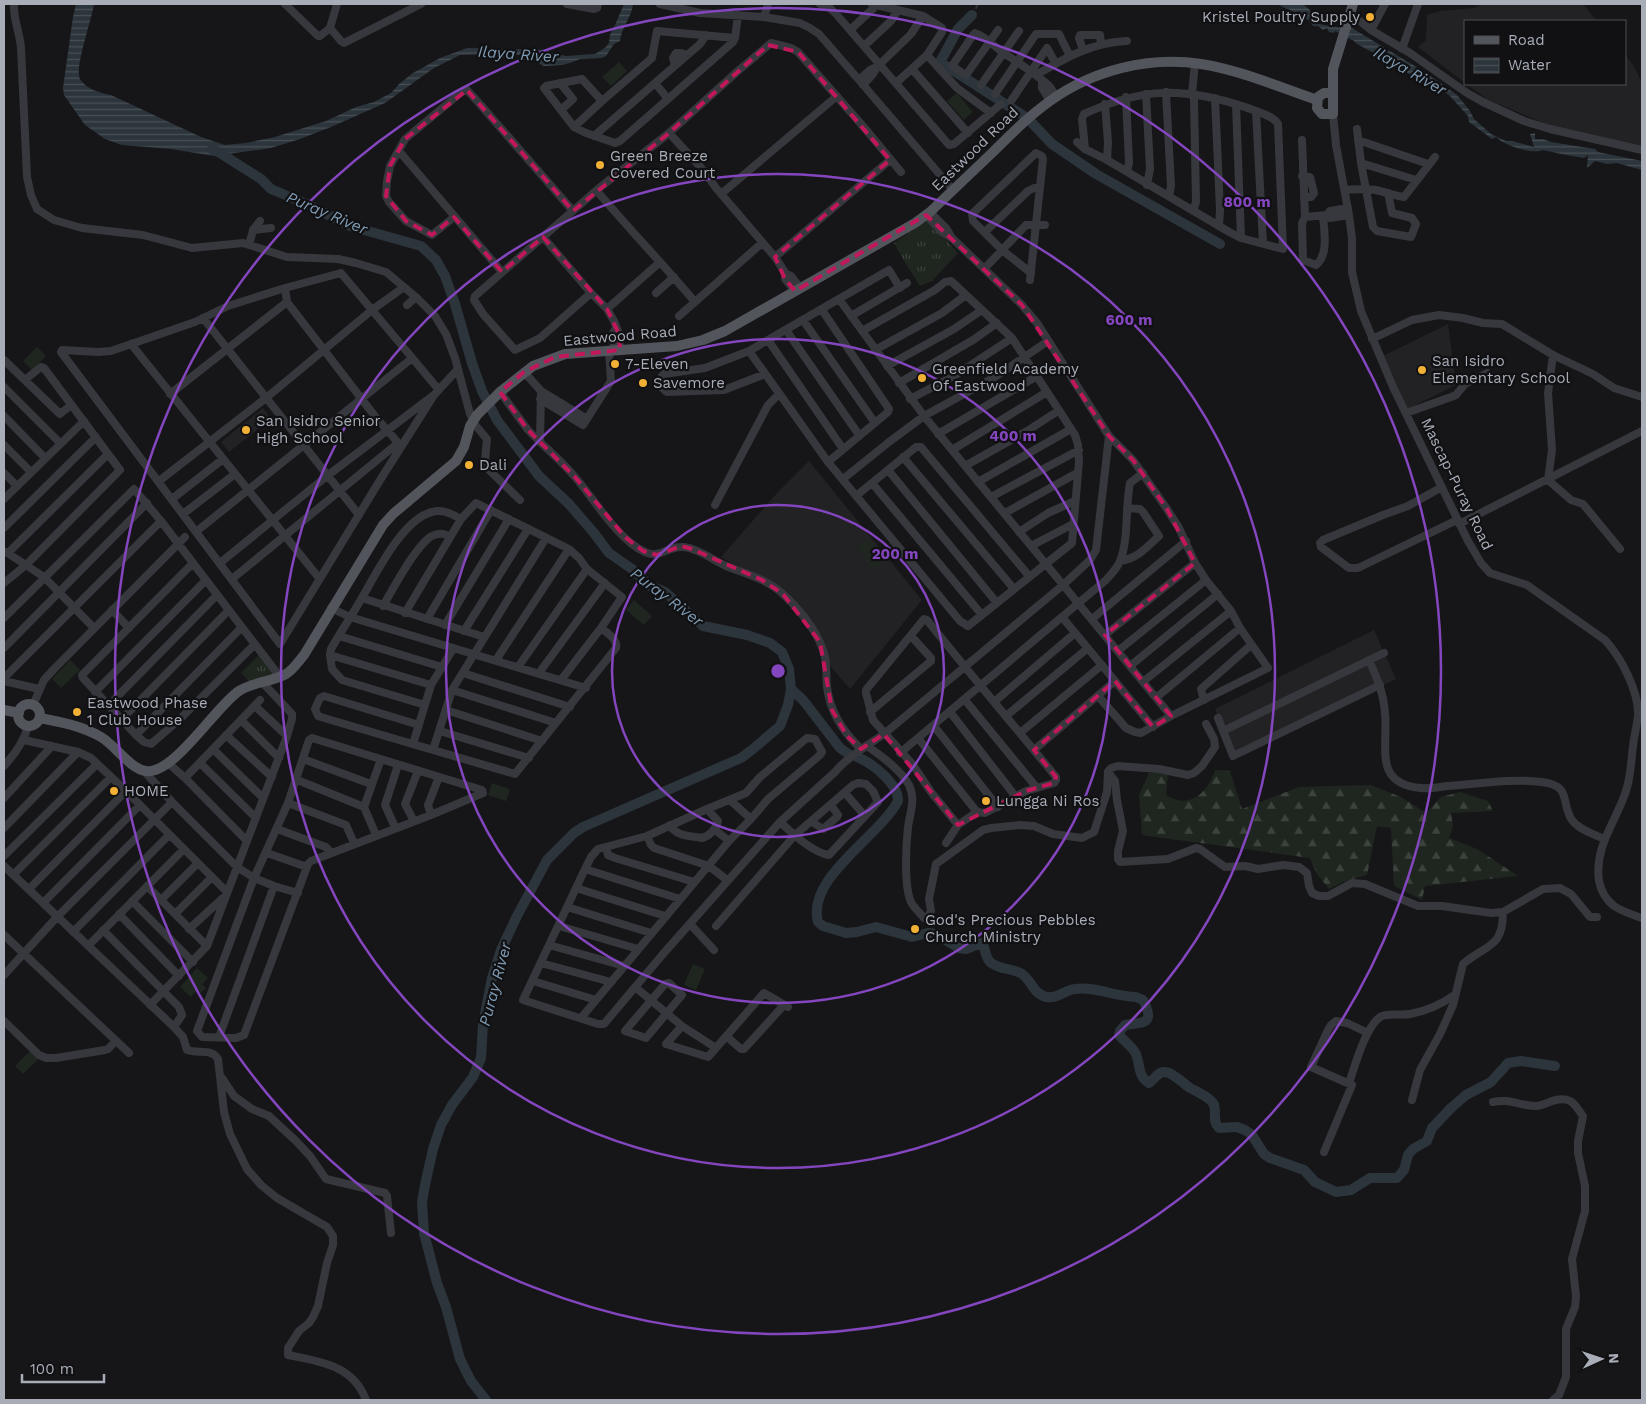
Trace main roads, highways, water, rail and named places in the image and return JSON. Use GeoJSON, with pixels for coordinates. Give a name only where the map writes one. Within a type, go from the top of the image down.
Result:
{"type":"FeatureCollection","features":[{"type":"Feature","properties":{"kind":"main road"},"geometry":{"type":"LineString","coordinates":[[1317,100],[1321,94],[1332,92],[1333,69],[1350,12]]}},
{"type":"Feature","properties":{"kind":"main road","name":"Eastwood Road"},"geometry":{"type":"LineString","coordinates":[[40,718],[93,733],[108,742],[135,766],[144,771],[154,771],[168,764],[234,695],[244,688],[280,677],[291,671],[304,655],[383,525],[393,514],[456,461],[464,447],[475,418],[499,393],[524,372],[543,362],[565,354],[662,348],[703,340],[725,332],[907,229],[928,214],[1022,124],[1053,99],[1084,81],[1122,68],[1152,62],[1198,64],[1231,71],[1317,100],[1320,112],[1326,115],[1333,114],[1332,92]]}},
{"type":"Feature","properties":{"kind":"main road"},"geometry":{"type":"LineString","coordinates":[[33,705],[39,711],[40,718],[36,724],[28,726],[22,723],[19,714],[23,707],[33,705]]}},
{"type":"Feature","properties":{"kind":"main road"},"geometry":{"type":"LineString","coordinates":[[4,710],[19,714]]}},
{"type":"Feature","properties":{"kind":"water","name":"Ilaya River"},"geometry":{"type":"Polygon","coordinates":[[[76,4],[94,4],[79,65],[80,79],[86,85],[201,137],[225,145],[275,137],[326,121],[356,107],[374,102],[391,93],[413,73],[440,58],[467,48],[548,50],[549,52],[566,56],[595,54],[609,43],[610,35],[624,4],[633,4],[620,41],[614,44],[606,56],[601,58],[580,59],[562,65],[544,66],[524,55],[512,54],[501,59],[487,54],[460,55],[434,68],[385,103],[331,127],[271,148],[214,156],[171,149],[122,145],[105,139],[85,125],[64,95],[63,88],[76,4]]]}},
{"type":"Feature","properties":{"kind":"water","name":"Ilaya River"},"geometry":{"type":"Polygon","coordinates":[[[1278,4],[1303,4],[1310,10],[1313,18],[1319,24],[1352,28],[1423,71],[1457,95],[1474,119],[1491,134],[1506,141],[1534,147],[1530,134],[1535,133],[1535,139],[1595,149],[1598,152],[1642,161],[1642,170],[1617,163],[1607,164],[1595,161],[1587,168],[1588,155],[1584,158],[1543,150],[1525,150],[1505,143],[1496,137],[1492,139],[1469,122],[1468,116],[1442,90],[1433,90],[1353,40],[1335,31],[1334,33],[1329,32],[1327,28],[1323,30],[1318,26],[1313,26],[1310,21],[1278,4]]]}},
{"type":"Feature","properties":{"kind":"waterway"},"geometry":{"type":"LineString","coordinates":[[976,8],[978,4]]}},
{"type":"Feature","properties":{"kind":"waterway"},"geometry":{"type":"LineString","coordinates":[[972,15],[958,29],[940,62],[1024,116]]}},
{"type":"Feature","properties":{"kind":"waterway"},"geometry":{"type":"LineString","coordinates":[[1032,123],[1052,144],[1096,174],[1220,244]]}},
{"type":"Feature","properties":{"kind":"waterway","name":"Puray River"},"geometry":{"type":"LineString","coordinates":[[212,149],[261,179],[271,189],[309,205],[350,226],[421,246],[436,260],[445,276],[482,391],[497,420],[539,476],[569,504],[609,553],[632,569],[650,586],[665,592],[703,626],[747,635],[770,643],[782,652],[789,669],[791,689],[788,705],[780,726],[741,758],[583,827],[574,833],[547,860],[501,950],[492,978],[483,1024],[481,1058],[473,1077],[452,1105],[441,1125],[433,1149],[422,1202],[424,1233],[460,1359],[471,1381],[486,1400]]}},
{"type":"Feature","properties":{"kind":"waterway"},"geometry":{"type":"LineString","coordinates":[[791,689],[803,700],[840,748],[850,755]]}},
{"type":"Feature","properties":{"kind":"waterway"},"geometry":{"type":"LineString","coordinates":[[857,757],[884,775],[894,788],[898,801],[889,815],[833,874],[823,890],[817,906],[818,922],[823,926],[846,933],[876,927],[912,937],[928,933],[935,934],[959,948],[966,949],[981,943],[990,962],[1022,974],[1039,994],[1047,997],[1054,997],[1071,990],[1083,988],[1136,997],[1143,1000],[1148,1014],[1146,1021],[1125,1025],[1119,1035],[1135,1051],[1141,1074],[1145,1080],[1149,1083],[1163,1072],[1172,1074],[1213,1103],[1215,1122],[1219,1128],[1237,1127],[1245,1130],[1252,1135],[1264,1154],[1304,1170],[1315,1182],[1336,1192],[1351,1190],[1370,1178],[1397,1178],[1404,1170],[1408,1155],[1413,1149],[1427,1141],[1432,1128],[1451,1108],[1466,1095],[1491,1082],[1508,1063],[1521,1061],[1555,1066]]}},
{"type":"Feature","properties":{"kind":"place","name":"Kristel Poultry Supply"},"geometry":{"type":"Point","coordinates":[1370,17]}},
{"type":"Feature","properties":{"kind":"place","name":"Green Breeze Covered Court"},"geometry":{"type":"Point","coordinates":[600,165]}},
{"type":"Feature","properties":{"kind":"place","name":"7-Eleven"},"geometry":{"type":"Point","coordinates":[615,364]}},
{"type":"Feature","properties":{"kind":"place","name":"San Isidro Elementary School"},"geometry":{"type":"Point","coordinates":[1422,370]}},
{"type":"Feature","properties":{"kind":"place","name":"Greenfield Academy Of Eastwood"},"geometry":{"type":"Point","coordinates":[922,378]}},
{"type":"Feature","properties":{"kind":"place","name":"Savemore"},"geometry":{"type":"Point","coordinates":[643,383]}},
{"type":"Feature","properties":{"kind":"place","name":"San Isidro Senior High School"},"geometry":{"type":"Point","coordinates":[246,430]}},
{"type":"Feature","properties":{"kind":"place","name":"Dali"},"geometry":{"type":"Point","coordinates":[469,465]}},
{"type":"Feature","properties":{"kind":"place","name":"Eastwood Phase 1 Club House"},"geometry":{"type":"Point","coordinates":[77,712]}},
{"type":"Feature","properties":{"kind":"place","name":"HOME"},"geometry":{"type":"Point","coordinates":[114,791]}},
{"type":"Feature","properties":{"kind":"place","name":"Lungga Ni Ros"},"geometry":{"type":"Point","coordinates":[986,801]}},
{"type":"Feature","properties":{"kind":"place","name":"God's Precious Pebbles Church Ministry"},"geometry":{"type":"Point","coordinates":[915,929]}}]}
